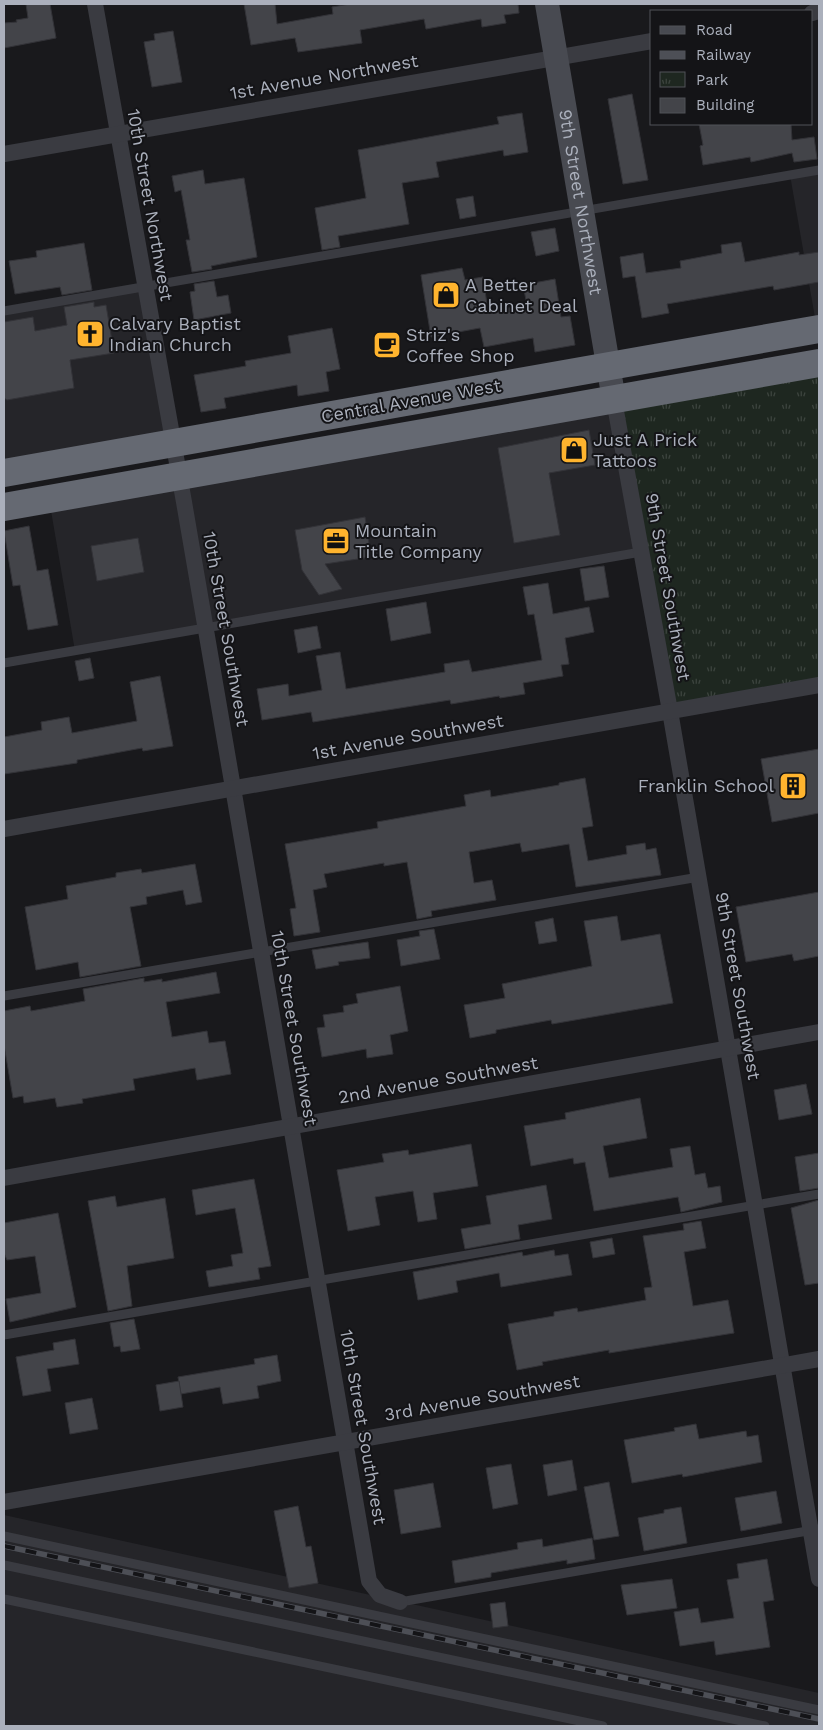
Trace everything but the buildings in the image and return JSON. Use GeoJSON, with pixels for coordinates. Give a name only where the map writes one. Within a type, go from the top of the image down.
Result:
{"type":"FeatureCollection","features":[{"type":"Feature","properties":{"kind":"highway","name":"Central Avenue West"},"geometry":{"type":"LineString","coordinates":[[4,473],[819,329]]}},
{"type":"Feature","properties":{"kind":"highway","name":"Central Avenue West"},"geometry":{"type":"LineString","coordinates":[[4,507],[819,364]]}},
{"type":"Feature","properties":{"kind":"street","name":"10th Street Northwest"},"geometry":{"type":"LineString","coordinates":[[95,4],[173,444]]}},
{"type":"Feature","properties":{"kind":"street","name":"9th Street Northwest"},"geometry":{"type":"LineString","coordinates":[[547,4],[610,365],[614,400]]}},
{"type":"Feature","properties":{"kind":"street","name":"1st Avenue Northwest"},"geometry":{"type":"LineString","coordinates":[[4,154],[650,41]]}},
{"type":"Feature","properties":{"kind":"street","name":"9th Street Southwest"},"geometry":{"type":"LineString","coordinates":[[614,400],[784,1366],[816,1530],[819,1579]]}},
{"type":"Feature","properties":{"kind":"street","name":"10th Street Southwest"},"geometry":{"type":"LineString","coordinates":[[173,444],[369,1581],[380,1595],[400,1602]]}},
{"type":"Feature","properties":{"kind":"street","name":"1st Avenue Southwest"},"geometry":{"type":"LineString","coordinates":[[4,829],[819,685]]}},
{"type":"Feature","properties":{"kind":"street","name":"2nd Avenue Southwest"},"geometry":{"type":"LineString","coordinates":[[4,1178],[819,1032]]}},
{"type":"Feature","properties":{"kind":"street","name":"3rd Avenue Southwest"},"geometry":{"type":"LineString","coordinates":[[4,1502],[819,1360]]}},
{"type":"Feature","properties":{"kind":"lane"},"geometry":{"type":"LineString","coordinates":[[4,312],[819,170]]}},
{"type":"Feature","properties":{"kind":"lane"},"geometry":{"type":"LineString","coordinates":[[4,663],[641,552]]}},
{"type":"Feature","properties":{"kind":"lane"},"geometry":{"type":"LineString","coordinates":[[4,996],[699,877]]}},
{"type":"Feature","properties":{"kind":"lane"},"geometry":{"type":"LineString","coordinates":[[4,1335],[819,1194]]}},
{"type":"Feature","properties":{"kind":"lane"},"geometry":{"type":"LineString","coordinates":[[400,1602],[816,1530]]}},
{"type":"Feature","properties":{"kind":"lane"},"geometry":{"type":"LineString","coordinates":[[4,1536],[819,1710]]}},
{"type":"Feature","properties":{"kind":"lane"},"geometry":{"type":"LineString","coordinates":[[4,1565],[765,1726]]}},
{"type":"Feature","properties":{"kind":"lane"},"geometry":{"type":"LineString","coordinates":[[4,1599],[603,1726]]}},
{"type":"Feature","properties":{"kind":"shaded area"},"geometry":{"type":"Polygon","coordinates":[[[819,170],[819,329],[817,329],[790,175],[819,170]]]}},
{"type":"Feature","properties":{"kind":"shaded area"},"geometry":{"type":"Polygon","coordinates":[[[145,287],[173,443],[4,473],[4,311],[145,287]]]}},
{"type":"Feature","properties":{"kind":"shaded area"},"geometry":{"type":"Polygon","coordinates":[[[614,400],[641,552],[75,651],[49,499],[614,400]]]}},
{"type":"Feature","properties":{"kind":"shaded area"},"geometry":{"type":"Polygon","coordinates":[[[4,1515],[819,1693],[819,1726],[4,1726],[4,1515]]]}},
{"type":"Feature","properties":{"kind":"green space"},"geometry":{"type":"Polygon","coordinates":[[[819,363],[819,685],[670,711],[614,400],[819,363]]]}},
{"type":"Feature","properties":{"kind":"railway"},"geometry":{"type":"LineString","coordinates":[[4,1546],[819,1719]]}},
{"type":"Feature","properties":{"kind":"place","name":"A Better Cabinet Deal"},"geometry":{"type":"Point","coordinates":[446,295]}},
{"type":"Feature","properties":{"kind":"place","name":"Calvary Baptist Indian Church"},"geometry":{"type":"Point","coordinates":[90,334]}},
{"type":"Feature","properties":{"kind":"place","name":"Striz's Coffee Shop"},"geometry":{"type":"Point","coordinates":[387,345]}},
{"type":"Feature","properties":{"kind":"place","name":"Just A Prick Tattoos"},"geometry":{"type":"Point","coordinates":[574,450]}},
{"type":"Feature","properties":{"kind":"place","name":"Mountain Title Company"},"geometry":{"type":"Point","coordinates":[336,541]}},
{"type":"Feature","properties":{"kind":"place","name":"Franklin School"},"geometry":{"type":"Point","coordinates":[793,786]}}]}
